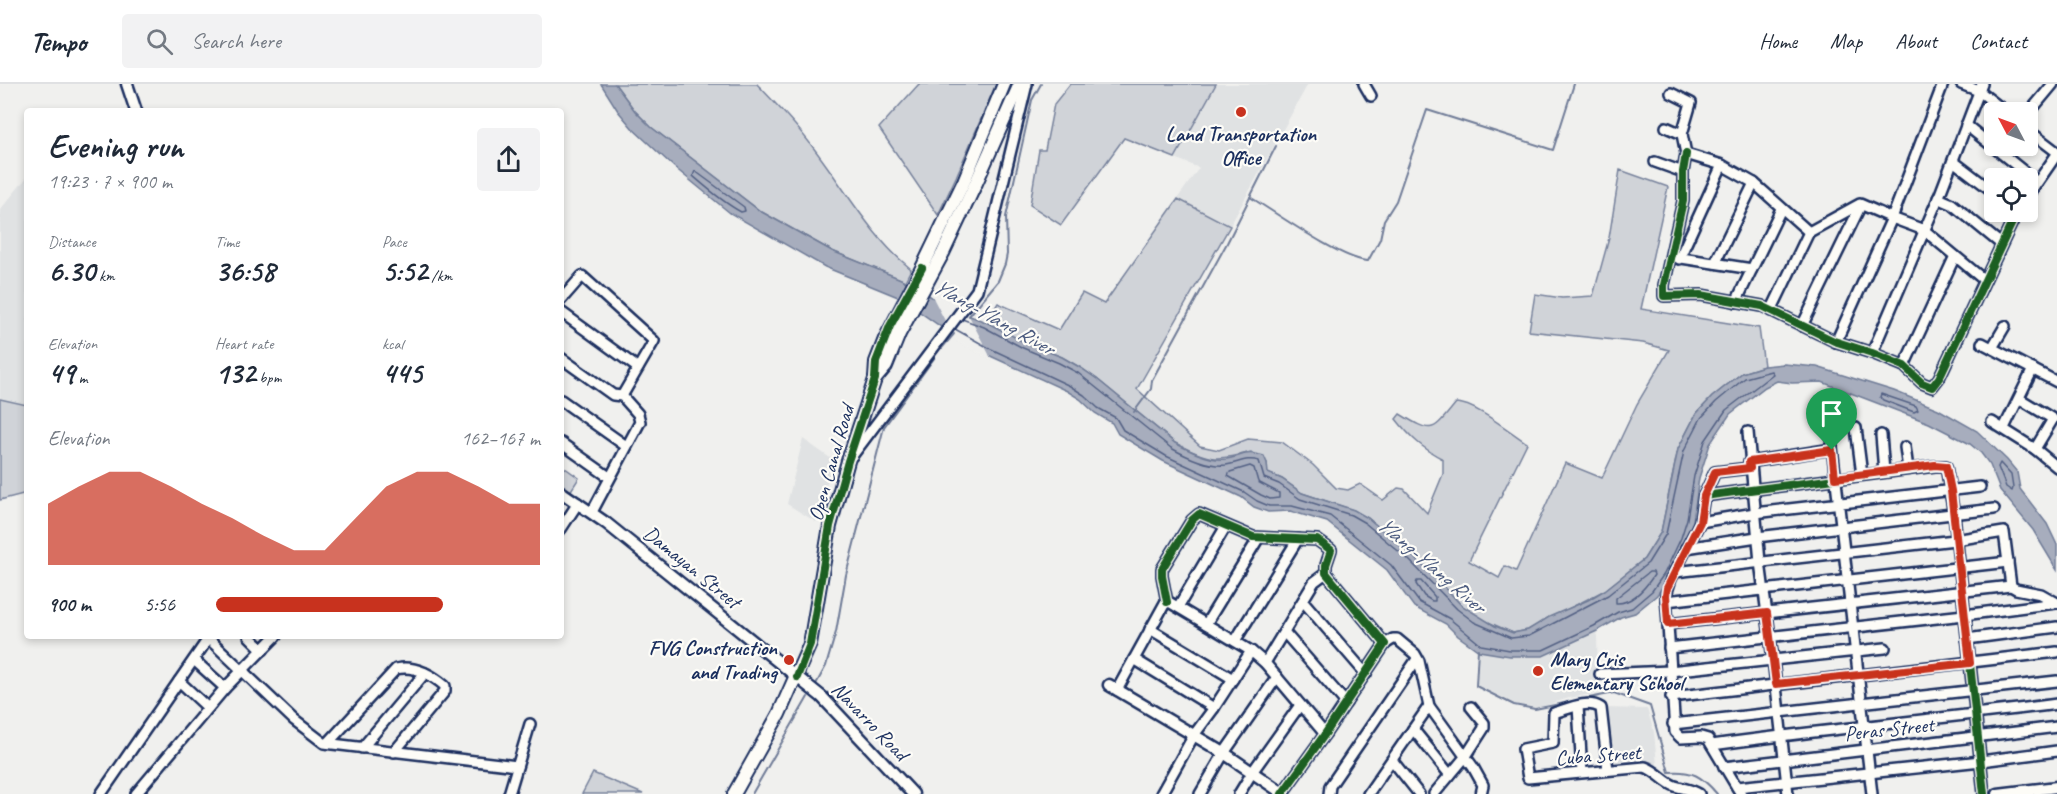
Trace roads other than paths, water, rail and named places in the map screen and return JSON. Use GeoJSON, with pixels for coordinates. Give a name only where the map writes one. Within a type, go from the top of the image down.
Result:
{"type":"FeatureCollection","features":[{"type":"Feature","properties":{"kind":"main road","name":"Open Canal Road"},"geometry":{"type":"LineString","coordinates":[[927,271],[1004,84]]}},
{"type":"Feature","properties":{"kind":"main road","name":"Open Canal Road"},"geometry":{"type":"LineString","coordinates":[[734,794],[779,714],[810,644],[830,526],[848,461],[875,379],[876,362],[981,174],[1020,84]]}},
{"type":"Feature","properties":{"kind":"street"},"geometry":{"type":"LineString","coordinates":[[128,84],[135,108]]}},
{"type":"Feature","properties":{"kind":"street","name":"Open Canal Road"},"geometry":{"type":"LineString","coordinates":[[848,461],[977,290],[1027,84]]}},
{"type":"Feature","properties":{"kind":"street"},"geometry":{"type":"LineString","coordinates":[[1364,84],[1371,96]]}},
{"type":"Feature","properties":{"kind":"street"},"geometry":{"type":"LineString","coordinates":[[1836,342],[1892,218],[1944,84]]}},
{"type":"Feature","properties":{"kind":"street"},"geometry":{"type":"LineString","coordinates":[[1961,84],[1980,88],[1995,102]]}},
{"type":"Feature","properties":{"kind":"street"},"geometry":{"type":"LineString","coordinates":[[2038,102],[2053,84]]}},
{"type":"Feature","properties":{"kind":"street"},"geometry":{"type":"LineString","coordinates":[[1872,353],[1938,198],[1980,88]]}},
{"type":"Feature","properties":{"kind":"street"},"geometry":{"type":"LineString","coordinates":[[1671,93],[1691,103],[1682,134],[1686,154],[1683,172],[1683,201],[1674,257]]}},
{"type":"Feature","properties":{"kind":"street"},"geometry":{"type":"LineString","coordinates":[[1966,125],[2020,168]]}},
{"type":"Feature","properties":{"kind":"street"},"geometry":{"type":"LineString","coordinates":[[1666,127],[1682,134]]}},
{"type":"Feature","properties":{"kind":"street"},"geometry":{"type":"LineString","coordinates":[[2038,138],[2057,153],[2038,181]]}},
{"type":"Feature","properties":{"kind":"street"},"geometry":{"type":"LineString","coordinates":[[1686,154],[1722,165],[1754,183],[1809,232]]}},
{"type":"Feature","properties":{"kind":"street"},"geometry":{"type":"LineString","coordinates":[[1953,161],[1984,185]]}},
{"type":"Feature","properties":{"kind":"street"},"geometry":{"type":"LineString","coordinates":[[1655,162],[1683,172]]}},
{"type":"Feature","properties":{"kind":"street"},"geometry":{"type":"LineString","coordinates":[[1722,165],[1674,257],[1664,285],[1664,296],[1701,295],[1761,306],[1836,342],[1904,366],[1923,383],[1932,387],[1940,378],[2012,222]]}},
{"type":"Feature","properties":{"kind":"street"},"geometry":{"type":"LineString","coordinates":[[1715,263],[1754,183]]}},
{"type":"Feature","properties":{"kind":"street"},"geometry":{"type":"LineString","coordinates":[[1938,198],[1952,204],[2001,244]]}},
{"type":"Feature","properties":{"kind":"street"},"geometry":{"type":"LineString","coordinates":[[1862,205],[1924,230],[1984,280]]}},
{"type":"Feature","properties":{"kind":"street"},"geometry":{"type":"LineString","coordinates":[[1771,311],[1809,232],[1862,205]]}},
{"type":"Feature","properties":{"kind":"street"},"geometry":{"type":"LineString","coordinates":[[1802,326],[1862,205]]}},
{"type":"Feature","properties":{"kind":"street"},"geometry":{"type":"LineString","coordinates":[[1736,302],[1781,209]]}},
{"type":"Feature","properties":{"kind":"street"},"geometry":{"type":"LineString","coordinates":[[1904,366],[1955,256]]}},
{"type":"Feature","properties":{"kind":"street"},"geometry":{"type":"LineString","coordinates":[[1674,257],[1752,269]]}},
{"type":"Feature","properties":{"kind":"street"},"geometry":{"type":"LineString","coordinates":[[564,297],[582,276],[654,341],[622,396]]}},
{"type":"Feature","properties":{"kind":"street"},"geometry":{"type":"LineString","coordinates":[[564,314],[638,368]]}},
{"type":"Feature","properties":{"kind":"street"},"geometry":{"type":"LineString","coordinates":[[1992,348],[2005,326]]}},
{"type":"Feature","properties":{"kind":"street"},"geometry":{"type":"LineString","coordinates":[[1982,343],[2057,382]]}},
{"type":"Feature","properties":{"kind":"street"},"geometry":{"type":"LineString","coordinates":[[564,360],[613,395],[622,396],[638,414],[640,422],[592,512]]}},
{"type":"Feature","properties":{"kind":"street"},"geometry":{"type":"LineString","coordinates":[[2004,428],[2033,369]]}},
{"type":"Feature","properties":{"kind":"street"},"geometry":{"type":"LineString","coordinates":[[2020,399],[2053,419],[2036,449]]}},
{"type":"Feature","properties":{"kind":"street"},"geometry":{"type":"LineString","coordinates":[[564,402],[626,446]]}},
{"type":"Feature","properties":{"kind":"street"},"geometry":{"type":"LineString","coordinates":[[1828,411],[1872,794]]}},
{"type":"Feature","properties":{"kind":"street"},"geometry":{"type":"LineString","coordinates":[[1992,422],[2036,449],[2057,467]]}},
{"type":"Feature","properties":{"kind":"street"},"geometry":{"type":"LineString","coordinates":[[1856,428],[1862,475]]}},
{"type":"Feature","properties":{"kind":"street"},"geometry":{"type":"LineString","coordinates":[[1748,432],[1757,537],[1788,794]]}},
{"type":"Feature","properties":{"kind":"street"},"geometry":{"type":"LineString","coordinates":[[1881,435],[1884,472]]}},
{"type":"Feature","properties":{"kind":"street"},"geometry":{"type":"LineString","coordinates":[[564,444],[609,477]]}},
{"type":"Feature","properties":{"kind":"street"},"geometry":{"type":"LineString","coordinates":[[1905,447],[1908,469]]}},
{"type":"Feature","properties":{"kind":"street"},"geometry":{"type":"LineString","coordinates":[[1832,450],[1715,472],[1704,496],[1700,522],[1667,588],[1671,697],[1676,735],[1705,738],[1712,745],[1739,791],[1786,783],[2057,751]]}},
{"type":"Feature","properties":{"kind":"street"},"geometry":{"type":"LineString","coordinates":[[1704,496],[1908,469],[1935,461],[1946,466],[1954,515],[1984,794]]}},
{"type":"Feature","properties":{"kind":"street"},"geometry":{"type":"LineString","coordinates":[[1700,522],[1755,513],[1980,487]]}},
{"type":"Feature","properties":{"kind":"street","name":"Damayan Street"},"geometry":{"type":"LineString","coordinates":[[564,494],[592,512],[797,677]]}},
{"type":"Feature","properties":{"kind":"street"},"geometry":{"type":"LineString","coordinates":[[564,524],[578,502]]}},
{"type":"Feature","properties":{"kind":"street"},"geometry":{"type":"LineString","coordinates":[[1686,548],[1841,526],[1994,509]]}},
{"type":"Feature","properties":{"kind":"street"},"geometry":{"type":"LineString","coordinates":[[1167,602],[1162,569],[1192,520],[1199,514],[1258,539],[1317,540],[1331,550],[1326,573],[1385,644]]}},
{"type":"Feature","properties":{"kind":"street"},"geometry":{"type":"LineString","coordinates":[[1178,607],[1226,526]]}},
{"type":"Feature","properties":{"kind":"street"},"geometry":{"type":"LineString","coordinates":[[1675,572],[1955,540],[2004,532],[2011,586]]}},
{"type":"Feature","properties":{"kind":"street"},"geometry":{"type":"LineString","coordinates":[[1206,624],[1258,539]]}},
{"type":"Feature","properties":{"kind":"street"},"geometry":{"type":"LineString","coordinates":[[1235,641],[1298,539]]}},
{"type":"Feature","properties":{"kind":"street"},"geometry":{"type":"LineString","coordinates":[[1666,601],[2008,562]]}},
{"type":"Feature","properties":{"kind":"street"},"geometry":{"type":"LineString","coordinates":[[1265,663],[1314,582],[1326,573]]}},
{"type":"Feature","properties":{"kind":"street"},"geometry":{"type":"LineString","coordinates":[[1668,624],[2011,586],[2041,594],[2057,603]]}},
{"type":"Feature","properties":{"kind":"street"},"geometry":{"type":"LineString","coordinates":[[1303,601],[1366,674]]}},
{"type":"Feature","properties":{"kind":"street"},"geometry":{"type":"LineString","coordinates":[[1167,602],[1251,651],[1265,663],[1325,734]]}},
{"type":"Feature","properties":{"kind":"street"},"geometry":{"type":"LineString","coordinates":[[1167,602],[1134,659],[1113,687],[1224,753],[1283,793],[1385,644],[1396,639],[1417,659],[1429,706],[1466,756],[1483,786],[1481,794]]}},
{"type":"Feature","properties":{"kind":"street"},"geometry":{"type":"LineString","coordinates":[[1669,648],[2057,603]]}},
{"type":"Feature","properties":{"kind":"street"},"geometry":{"type":"LineString","coordinates":[[1967,639],[2057,627]]}},
{"type":"Feature","properties":{"kind":"street"},"geometry":{"type":"LineString","coordinates":[[1150,629],[1233,679]]}},
{"type":"Feature","properties":{"kind":"street"},"geometry":{"type":"LineString","coordinates":[[1284,632],[1346,703]]}},
{"type":"Feature","properties":{"kind":"street"},"geometry":{"type":"LineString","coordinates":[[102,794],[208,639]]}},
{"type":"Feature","properties":{"kind":"street"},"geometry":{"type":"LineString","coordinates":[[211,639],[298,724],[319,741],[518,766]]}},
{"type":"Feature","properties":{"kind":"street"},"geometry":{"type":"LineString","coordinates":[[252,639],[263,650]]}},
{"type":"Feature","properties":{"kind":"street"},"geometry":{"type":"LineString","coordinates":[[136,794],[225,688],[273,639]]}},
{"type":"Feature","properties":{"kind":"street"},"geometry":{"type":"LineString","coordinates":[[1600,674],[1670,671],[1885,648]]}},
{"type":"Feature","properties":{"kind":"street"},"geometry":{"type":"LineString","coordinates":[[1161,794],[1194,735],[1251,651]]}},
{"type":"Feature","properties":{"kind":"street"},"geometry":{"type":"LineString","coordinates":[[1671,697],[2057,652]]}},
{"type":"Feature","properties":{"kind":"street"},"geometry":{"type":"LineString","coordinates":[[1134,659],[1214,708]]}},
{"type":"Feature","properties":{"kind":"street"},"geometry":{"type":"LineString","coordinates":[[1329,794],[1330,786],[1417,659]]}},
{"type":"Feature","properties":{"kind":"street"},"geometry":{"type":"LineString","coordinates":[[194,660],[225,688]]}},
{"type":"Feature","properties":{"kind":"street"},"geometry":{"type":"LineString","coordinates":[[328,743],[396,669],[431,675],[445,686],[445,691],[394,752]]}},
{"type":"Feature","properties":{"kind":"street"},"geometry":{"type":"LineString","coordinates":[[362,748],[425,673]]}},
{"type":"Feature","properties":{"kind":"street","name":"Navarro Road"},"geometry":{"type":"LineString","coordinates":[[797,677],[834,708],[913,794]]}},
{"type":"Feature","properties":{"kind":"street"},"geometry":{"type":"LineString","coordinates":[[1200,794],[1224,753],[1277,677]]}},
{"type":"Feature","properties":{"kind":"street"},"geometry":{"type":"LineString","coordinates":[[179,681],[208,708]]}},
{"type":"Feature","properties":{"kind":"street"},"geometry":{"type":"LineString","coordinates":[[1673,724],[2057,681]]}},
{"type":"Feature","properties":{"kind":"street"},"geometry":{"type":"LineString","coordinates":[[1712,745],[2057,704]]}},
{"type":"Feature","properties":{"kind":"street"},"geometry":{"type":"LineString","coordinates":[[1239,794],[1252,771],[1300,705]]}},
{"type":"Feature","properties":{"kind":"street"},"geometry":{"type":"LineString","coordinates":[[1582,772],[1578,706],[1594,705],[1600,708],[1608,770]]}},
{"type":"Feature","properties":{"kind":"street"},"geometry":{"type":"LineString","coordinates":[[1370,793],[1429,706]]}},
{"type":"Feature","properties":{"kind":"street","name":"Cuba Street"},"geometry":{"type":"LineString","coordinates":[[1578,706],[1554,713],[1553,743],[1523,748],[1528,778],[1645,767],[1654,770],[1676,790],[1686,788],[1699,794]]}},
{"type":"Feature","properties":{"kind":"street"},"geometry":{"type":"LineString","coordinates":[[1434,794],[1466,756],[1484,728],[1484,723],[1471,707]]}},
{"type":"Feature","properties":{"kind":"street"},"geometry":{"type":"LineString","coordinates":[[509,794],[530,724]]}},
{"type":"Feature","properties":{"kind":"street","name":"Peras Street"},"geometry":{"type":"LineString","coordinates":[[1724,767],[1867,748],[2057,727]]}},
{"type":"Feature","properties":{"kind":"street"},"geometry":{"type":"LineString","coordinates":[[1413,729],[1450,775]]}},
{"type":"Feature","properties":{"kind":"street"},"geometry":{"type":"LineString","coordinates":[[1392,760],[1419,794]]}},
{"type":"Feature","properties":{"kind":"street"},"geometry":{"type":"LineString","coordinates":[[1998,794],[2057,787]]}},
{"type":"Feature","properties":{"kind":"water"},"geometry":{"type":"Polygon","coordinates":[[[601,84],[615,84],[635,111],[651,127],[760,211],[832,251],[901,279],[954,310],[1062,357],[1097,379],[1175,443],[1187,449],[1206,457],[1220,459],[1248,454],[1264,456],[1268,473],[1282,479],[1302,493],[1354,510],[1368,518],[1430,571],[1461,605],[1495,626],[1513,633],[1528,630],[1549,617],[1588,600],[1605,590],[1644,559],[1661,532],[1678,449],[1696,414],[1712,397],[1742,373],[1764,366],[1784,364],[1817,367],[1894,391],[1938,409],[1977,431],[2017,472],[2020,489],[2047,524],[2057,545],[2057,570],[2033,530],[2000,490],[1990,465],[1970,444],[1929,423],[1822,382],[1777,381],[1765,387],[1730,414],[1710,444],[1699,478],[1693,521],[1687,540],[1669,577],[1657,595],[1635,613],[1621,617],[1543,656],[1510,656],[1479,651],[1446,624],[1414,607],[1387,570],[1327,522],[1290,511],[1268,512],[1254,507],[1241,497],[1163,461],[1118,434],[1112,423],[1067,391],[986,354],[960,340],[898,297],[825,267],[730,213],[674,167],[633,129],[601,84]]]}},
{"type":"Feature","properties":{"kind":"waterway","name":"Ylang-Ylang River"},"geometry":{"type":"LineString","coordinates":[[969,316],[998,281],[1005,264],[1006,217],[1032,100],[1041,84]]}},
{"type":"Feature","properties":{"kind":"waterway"},"geometry":{"type":"LineString","coordinates":[[1250,197],[1326,245],[1357,259],[1368,261],[1380,239],[1384,220],[1396,201],[1427,110],[1553,150],[1574,84]]}},
{"type":"Feature","properties":{"kind":"waterway"},"geometry":{"type":"LineString","coordinates":[[1134,412],[1151,389],[1152,380],[1227,243],[1276,146]]}},
{"type":"Feature","properties":{"kind":"waterway"},"geometry":{"type":"LineString","coordinates":[[942,348],[954,334]]}},
{"type":"Feature","properties":{"kind":"waterway"},"geometry":{"type":"LineString","coordinates":[[815,686],[826,666],[836,632],[846,575],[884,427],[935,357]]}},
{"type":"Feature","properties":{"kind":"waterway"},"geometry":{"type":"LineString","coordinates":[[1478,649],[1476,686],[1514,705],[1535,709],[1614,693],[1650,706],[1669,772],[1690,773],[1701,779],[1717,794]]}},
{"type":"Feature","properties":{"kind":"waterway"},"geometry":{"type":"LineString","coordinates":[[752,794],[808,697]]}},
{"type":"Feature","properties":{"kind":"place","name":"Land Transportation Office"},"geometry":{"type":"Point","coordinates":[1241,112]}},
{"type":"Feature","properties":{"kind":"place","name":"FVG Construction and Trading"},"geometry":{"type":"Point","coordinates":[789,660]}},
{"type":"Feature","properties":{"kind":"place","name":"Mary Cris Elementary School"},"geometry":{"type":"Point","coordinates":[1538,671]}}]}
